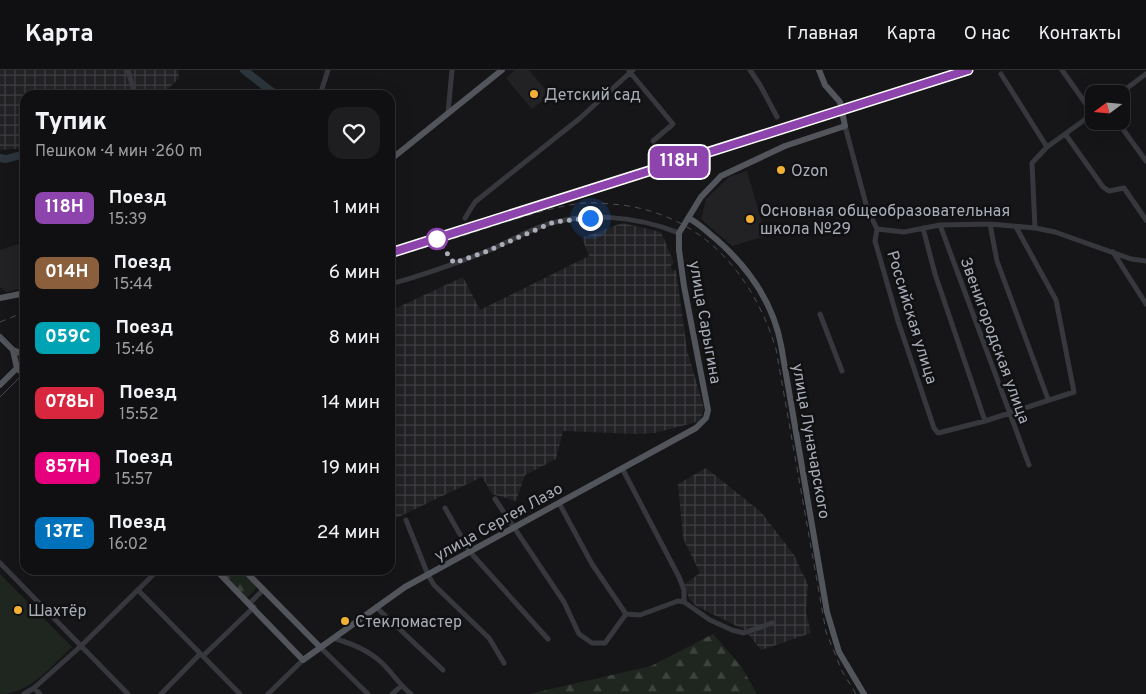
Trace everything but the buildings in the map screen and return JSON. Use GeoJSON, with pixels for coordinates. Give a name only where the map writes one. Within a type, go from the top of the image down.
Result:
{"type":"FeatureCollection","features":[{"type":"Feature","properties":{"kind":"main road"},"geometry":{"type":"LineString","coordinates":[[395,156],[502,70]]}},
{"type":"Feature","properties":{"kind":"main road","name":"Российская улица"},"geometry":{"type":"LineString","coordinates":[[819,70],[825,85],[840,102],[845,126]]}},
{"type":"Feature","properties":{"kind":"main road","name":"улица Сарыгина"},"geometry":{"type":"LineString","coordinates":[[696,428],[706,418],[708,410],[678,250],[680,233],[701,197],[721,176],[785,146],[845,126]]}},
{"type":"Feature","properties":{"kind":"main road","name":"улица Луначарского"},"geometry":{"type":"LineString","coordinates":[[688,218],[732,253],[751,274],[774,318],[781,345],[827,612],[839,652],[864,694]]}},
{"type":"Feature","properties":{"kind":"main road"},"geometry":{"type":"LineString","coordinates":[[0,298],[20,294]]}},
{"type":"Feature","properties":{"kind":"main road"},"geometry":{"type":"LineString","coordinates":[[0,338],[13,350],[20,354]]}},
{"type":"Feature","properties":{"kind":"main road"},"geometry":{"type":"LineString","coordinates":[[13,350],[17,368],[20,371]]}},
{"type":"Feature","properties":{"kind":"main road"},"geometry":{"type":"LineString","coordinates":[[0,385],[17,368]]}},
{"type":"Feature","properties":{"kind":"main road","name":"улица Сергея Лазо"},"geometry":{"type":"LineString","coordinates":[[303,660],[320,646],[336,638],[376,606],[428,575],[696,428]]}},
{"type":"Feature","properties":{"kind":"main road"},"geometry":{"type":"LineString","coordinates":[[221,575],[303,660]]}},
{"type":"Feature","properties":{"kind":"main road"},"geometry":{"type":"LineString","coordinates":[[249,575],[320,646]]}},
{"type":"Feature","properties":{"kind":"street"},"geometry":{"type":"LineString","coordinates":[[128,70],[134,90]]}},
{"type":"Feature","properties":{"kind":"street"},"geometry":{"type":"LineString","coordinates":[[322,90],[328,70]]}},
{"type":"Feature","properties":{"kind":"street"},"geometry":{"type":"LineString","coordinates":[[448,113],[452,70]]}},
{"type":"Feature","properties":{"kind":"street"},"geometry":{"type":"LineString","coordinates":[[750,70],[777,117]]}},
{"type":"Feature","properties":{"kind":"street"},"geometry":{"type":"LineString","coordinates":[[1062,70],[1085,102]]}},
{"type":"Feature","properties":{"kind":"street"},"geometry":{"type":"LineString","coordinates":[[465,218],[475,202],[579,120],[630,71],[673,124],[653,141]]}},
{"type":"Feature","properties":{"kind":"street"},"geometry":{"type":"LineString","coordinates":[[1001,74],[1047,147]]}},
{"type":"Feature","properties":{"kind":"street"},"geometry":{"type":"LineString","coordinates":[[1130,86],[1146,74]]}},
{"type":"Feature","properties":{"kind":"street"},"geometry":{"type":"LineString","coordinates":[[1138,80],[1146,80]]}},
{"type":"Feature","properties":{"kind":"street"},"geometry":{"type":"LineString","coordinates":[[1035,228],[1032,163],[1047,147],[1085,121]]}},
{"type":"Feature","properties":{"kind":"street","name":"Российская улица"},"geometry":{"type":"LineString","coordinates":[[845,126],[867,208],[877,229],[875,241],[898,321],[934,428],[938,433],[985,421]]}},
{"type":"Feature","properties":{"kind":"street"},"geometry":{"type":"LineString","coordinates":[[1124,130],[1146,161]]}},
{"type":"Feature","properties":{"kind":"street"},"geometry":{"type":"LineString","coordinates":[[1066,135],[1103,187],[1109,191],[1124,188],[1146,220]]}},
{"type":"Feature","properties":{"kind":"street"},"geometry":{"type":"LineString","coordinates":[[395,282],[485,252],[554,222],[590,218],[627,219],[648,222],[680,233]]}},
{"type":"Feature","properties":{"kind":"street"},"geometry":{"type":"LineString","coordinates":[[877,229],[904,232],[940,225],[990,224],[1035,228],[1055,232],[1146,261]]}},
{"type":"Feature","properties":{"kind":"street"},"geometry":{"type":"LineString","coordinates":[[990,224],[997,261],[1048,399]]}},
{"type":"Feature","properties":{"kind":"street","name":"Звенигородская улица"},"geometry":{"type":"LineString","coordinates":[[940,225],[977,322],[1008,413],[1029,465]]}},
{"type":"Feature","properties":{"kind":"street"},"geometry":{"type":"LineString","coordinates":[[923,228],[935,274],[985,421],[1074,392],[1056,300],[1016,227]]}},
{"type":"Feature","properties":{"kind":"street"},"geometry":{"type":"LineString","coordinates":[[1113,252],[1146,304]]}},
{"type":"Feature","properties":{"kind":"street"},"geometry":{"type":"LineString","coordinates":[[820,314],[842,371]]}},
{"type":"Feature","properties":{"kind":"street"},"geometry":{"type":"LineString","coordinates":[[17,368],[20,365]]}},
{"type":"Feature","properties":{"kind":"street"},"geometry":{"type":"LineString","coordinates":[[622,468],[683,584],[684,602]]}},
{"type":"Feature","properties":{"kind":"street"},"geometry":{"type":"LineString","coordinates":[[495,500],[564,602],[584,640],[600,644],[608,640],[626,614]]}},
{"type":"Feature","properties":{"kind":"street"},"geometry":{"type":"LineString","coordinates":[[559,503],[592,564],[626,614]]}},
{"type":"Feature","properties":{"kind":"street"},"geometry":{"type":"LineString","coordinates":[[445,508],[470,552],[548,639]]}},
{"type":"Feature","properties":{"kind":"street"},"geometry":{"type":"LineString","coordinates":[[406,520],[428,575],[442,594],[488,638],[504,663]]}},
{"type":"Feature","properties":{"kind":"street"},"geometry":{"type":"LineString","coordinates":[[0,563],[128,694]]}},
{"type":"Feature","properties":{"kind":"street"},"geometry":{"type":"LineString","coordinates":[[24,694],[34,688],[81,646],[153,575]]}},
{"type":"Feature","properties":{"kind":"street"},"geometry":{"type":"LineString","coordinates":[[138,590],[240,694]]}},
{"type":"Feature","properties":{"kind":"street"},"geometry":{"type":"LineString","coordinates":[[161,694],[252,605],[263,590]]}},
{"type":"Feature","properties":{"kind":"street"},"geometry":{"type":"LineString","coordinates":[[626,614],[640,615],[666,604],[684,602],[710,620],[744,633],[772,623]]}},
{"type":"Feature","properties":{"kind":"street"},"geometry":{"type":"LineString","coordinates":[[376,606],[443,670]]}},
{"type":"Feature","properties":{"kind":"street"},"geometry":{"type":"LineString","coordinates":[[336,638],[362,648],[382,663],[401,686],[411,694]]}},
{"type":"Feature","properties":{"kind":"street"},"geometry":{"type":"LineString","coordinates":[[320,646],[368,694]]}},
{"type":"Feature","properties":{"kind":"street"},"geometry":{"type":"LineString","coordinates":[[268,694],[303,660]]}},
{"type":"Feature","properties":{"kind":"street"},"geometry":{"type":"LineString","coordinates":[[392,694],[401,686]]}},
{"type":"Feature","properties":{"kind":"street"},"geometry":{"type":"LineString","coordinates":[[34,688],[40,694]]}},
{"type":"Feature","properties":{"kind":"shaded area"},"geometry":{"type":"Polygon","coordinates":[[[0,70],[178,70],[179,78],[167,90],[20,90],[20,148],[0,150],[0,70]]]}},
{"type":"Feature","properties":{"kind":"shaded area"},"geometry":{"type":"Polygon","coordinates":[[[515,70],[529,70],[550,95],[532,109],[506,78],[515,70]]]}},
{"type":"Feature","properties":{"kind":"shaded area"},"geometry":{"type":"Polygon","coordinates":[[[747,171],[766,236],[732,246],[701,219],[706,199],[729,177],[747,171]]]}},
{"type":"Feature","properties":{"kind":"shaded area"},"geometry":{"type":"Polygon","coordinates":[[[622,223],[661,232],[674,263],[671,265],[672,271],[676,270],[687,350],[704,408],[700,421],[655,433],[563,431],[556,459],[525,475],[516,501],[492,494],[482,477],[395,519],[395,309],[463,277],[480,310],[589,256],[582,238],[622,223]]]}},
{"type":"Feature","properties":{"kind":"shaded area"},"geometry":{"type":"Polygon","coordinates":[[[20,244],[20,289],[6,292],[0,287],[0,250],[20,244]]]}},
{"type":"Feature","properties":{"kind":"shaded area"},"geometry":{"type":"Polygon","coordinates":[[[706,468],[761,512],[794,555],[808,585],[806,612],[811,633],[761,650],[745,630],[696,606],[689,599],[685,584],[700,573],[683,538],[678,484],[706,468]]]}},
{"type":"Feature","properties":{"kind":"green space","name":"Шахтёр"},"geometry":{"type":"Polygon","coordinates":[[[0,574],[72,647],[30,684],[11,693],[0,694],[0,574]]]}},
{"type":"Feature","properties":{"kind":"green space"},"geometry":{"type":"Polygon","coordinates":[[[224,575],[247,575],[258,586],[247,598],[224,575]]]}},
{"type":"Feature","properties":{"kind":"green space"},"geometry":{"type":"Polygon","coordinates":[[[713,634],[741,666],[757,694],[529,694],[651,666],[713,634]]]}},
{"type":"Feature","properties":{"kind":"waterway"},"geometry":{"type":"LineString","coordinates":[[244,70],[270,90]]}},
{"type":"Feature","properties":{"kind":"waterway"},"geometry":{"type":"LineString","coordinates":[[0,158],[6,159],[20,155]]}},
{"type":"Feature","properties":{"kind":"tram line"},"geometry":{"type":"LineString","coordinates":[[0,335],[20,354]]}},
{"type":"Feature","properties":{"kind":"tram line"},"geometry":{"type":"LineString","coordinates":[[0,397],[20,377]]}},
{"type":"Feature","properties":{"kind":"railway"},"geometry":{"type":"LineString","coordinates":[[544,204],[968,70]]}},
{"type":"Feature","properties":{"kind":"railway"},"geometry":{"type":"LineString","coordinates":[[395,248],[551,199]]}},
{"type":"Feature","properties":{"kind":"railway"},"geometry":{"type":"LineString","coordinates":[[395,256],[562,206],[589,203],[622,205],[651,211],[677,222],[700,236],[721,253],[739,273],[754,296],[776,349],[826,632],[842,671],[856,694]]}},
{"type":"Feature","properties":{"kind":"railway"},"geometry":{"type":"LineString","coordinates":[[0,322],[20,314]]}},
{"type":"Feature","properties":{"kind":"train","name":"118Н"},"geometry":{"type":"LineString","coordinates":[[395,251],[968,70]]}},
{"type":"Feature","properties":{"kind":"place","name":"Детский сад"},"geometry":{"type":"Point","coordinates":[534,94]}},
{"type":"Feature","properties":{"kind":"place","name":"Ozon"},"geometry":{"type":"Point","coordinates":[781,170]}},
{"type":"Feature","properties":{"kind":"place","name":"Основная общеобразовательная школа №29"},"geometry":{"type":"Point","coordinates":[750,219]}},
{"type":"Feature","properties":{"kind":"place","name":"Шахтёр"},"geometry":{"type":"Point","coordinates":[18,610]}},
{"type":"Feature","properties":{"kind":"place","name":"Стекломастер"},"geometry":{"type":"Point","coordinates":[345,621]}},
{"type":"Feature","properties":{"kind":"route"},"geometry":{"type":"LineString","coordinates":[[437,239],[454,263],[485,252],[554,222],[590,218]]}}]}
